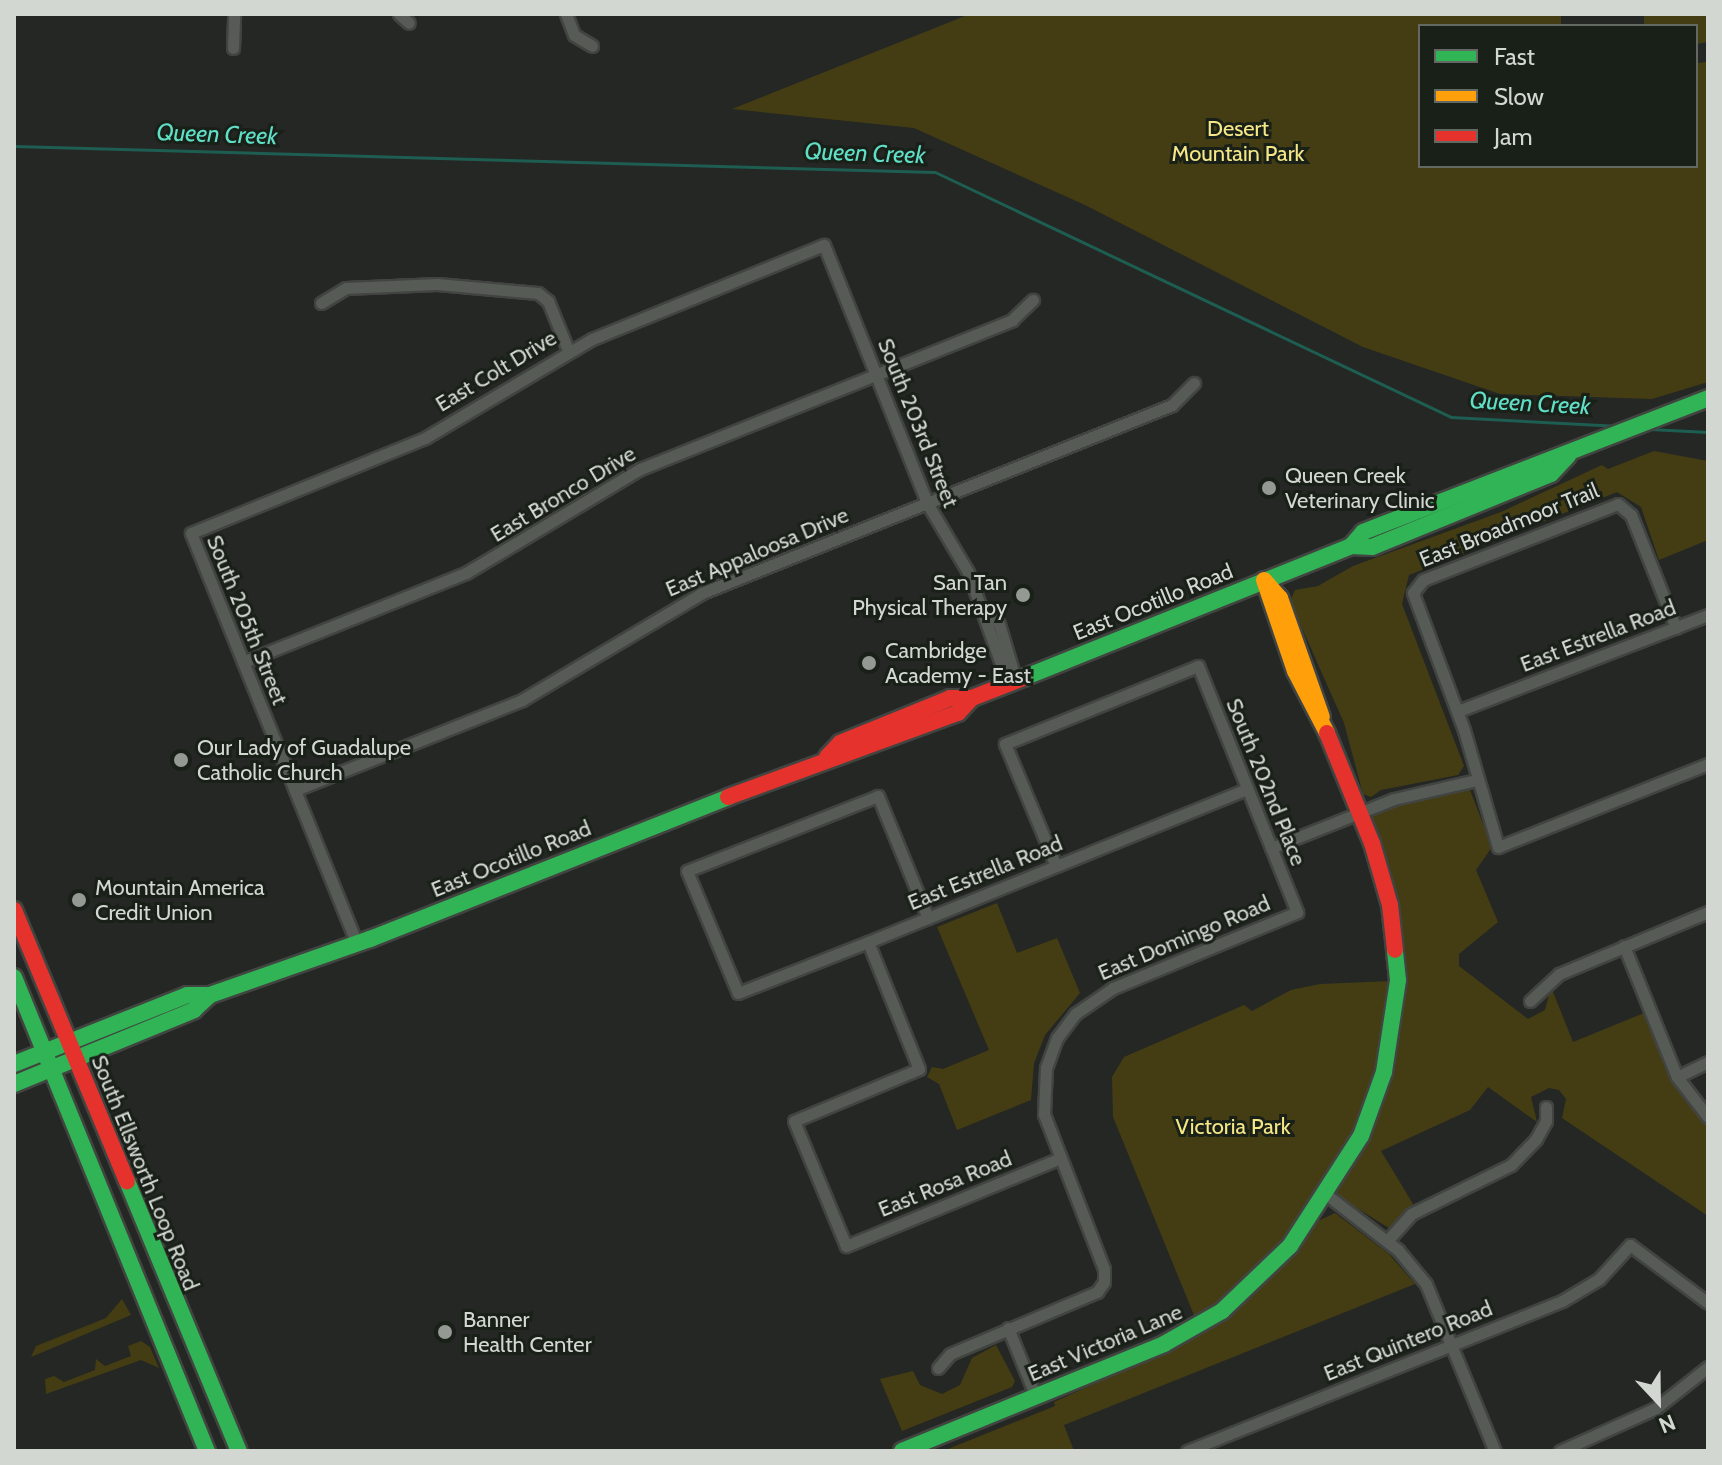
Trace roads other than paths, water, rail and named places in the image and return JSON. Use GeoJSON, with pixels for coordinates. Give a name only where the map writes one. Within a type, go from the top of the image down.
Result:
{"type":"FeatureCollection","features":[{"type":"Feature","properties":{"kind":"main road","name":"East Ocotillo Road"},"geometry":{"type":"LineString","coordinates":[[14,1064],[187,995],[210,995],[357,944],[827,757],[840,743],[941,702],[972,698],[1016,681],[1351,546],[1363,532],[1543,459],[1568,456],[1708,398]]}},
{"type":"Feature","properties":{"kind":"main road","name":"East Victoria Lane"},"geometry":{"type":"LineString","coordinates":[[902,1451],[1164,1344],[1222,1311],[1277,1262],[1327,1195],[1375,1101],[1391,1042],[1398,980],[1390,905],[1359,812],[1323,724],[1313,679],[1285,612],[1264,580]]}},
{"type":"Feature","properties":{"kind":"main road","name":"South Ellsworth Loop Road"},"geometry":{"type":"LineString","coordinates":[[14,910],[239,1451]]}},
{"type":"Feature","properties":{"kind":"main road"},"geometry":{"type":"LineString","coordinates":[[14,977],[207,1451]]}},
{"type":"Feature","properties":{"kind":"main road","name":"East Ocotillo Road"},"geometry":{"type":"LineString","coordinates":[[14,1084],[194,1010],[210,995]]}},
{"type":"Feature","properties":{"kind":"street"},"geometry":{"type":"LineString","coordinates":[[233,48],[234,14]]}},
{"type":"Feature","properties":{"kind":"street"},"geometry":{"type":"LineString","coordinates":[[399,14],[409,23]]}},
{"type":"Feature","properties":{"kind":"street"},"geometry":{"type":"LineString","coordinates":[[566,14],[574,35],[592,46]]}},
{"type":"Feature","properties":{"kind":"street","name":"East Colt Drive"},"geometry":{"type":"LineString","coordinates":[[191,533],[425,438],[568,350],[824,245]]}},
{"type":"Feature","properties":{"kind":"street","name":"South 203rd Street"},"geometry":{"type":"LineString","coordinates":[[824,245],[927,503],[985,610],[1000,661],[1016,681]]}},
{"type":"Feature","properties":{"kind":"street"},"geometry":{"type":"LineString","coordinates":[[321,303],[346,288],[422,285],[538,293],[548,301],[568,350]]}},
{"type":"Feature","properties":{"kind":"street","name":"East Bronco Drive"},"geometry":{"type":"LineString","coordinates":[[243,662],[466,573],[640,469],[1012,320],[1033,300]]}},
{"type":"Feature","properties":{"kind":"street","name":"East Appaloosa Drive"},"geometry":{"type":"LineString","coordinates":[[295,790],[522,700],[702,593],[1172,405],[1194,383]]}},
{"type":"Feature","properties":{"kind":"street","name":"East Broadmoor Trail"},"geometry":{"type":"LineString","coordinates":[[1458,711],[1414,590],[1437,574],[1609,506],[1623,506],[1631,515],[1676,628]]}},
{"type":"Feature","properties":{"kind":"street","name":"South 205th Street"},"geometry":{"type":"LineString","coordinates":[[191,533],[357,944]]}},
{"type":"Feature","properties":{"kind":"street","name":"East Estrella Road"},"geometry":{"type":"LineString","coordinates":[[1458,711],[1708,615]]}},
{"type":"Feature","properties":{"kind":"street","name":"South 202nd Place"},"geometry":{"type":"LineString","coordinates":[[1056,866],[1005,744],[1198,666],[1297,912]]}},
{"type":"Feature","properties":{"kind":"street"},"geometry":{"type":"LineString","coordinates":[[1458,711],[1498,847],[1708,764]]}},
{"type":"Feature","properties":{"kind":"street"},"geometry":{"type":"LineString","coordinates":[[1271,848],[1359,812],[1476,780]]}},
{"type":"Feature","properties":{"kind":"street","name":"East Estrella Road"},"geometry":{"type":"LineString","coordinates":[[928,918],[878,796],[687,871],[738,993],[928,918],[1247,789]]}},
{"type":"Feature","properties":{"kind":"street","name":"East Domingo Road"},"geometry":{"type":"LineString","coordinates":[[1058,1159],[1042,1092],[1057,1038],[1075,1014],[1113,988],[1297,912]]}},
{"type":"Feature","properties":{"kind":"street"},"geometry":{"type":"LineString","coordinates":[[1530,1001],[1559,974],[1708,912]]}},
{"type":"Feature","properties":{"kind":"street","name":"East Rosa Road"},"geometry":{"type":"LineString","coordinates":[[868,942],[919,1069],[794,1121],[846,1246],[1058,1159]]}},
{"type":"Feature","properties":{"kind":"street"},"geometry":{"type":"LineString","coordinates":[[1624,946],[1677,1077],[1708,1117]]}},
{"type":"Feature","properties":{"kind":"street"},"geometry":{"type":"LineString","coordinates":[[1677,1077],[1708,1062]]}},
{"type":"Feature","properties":{"kind":"street"},"geometry":{"type":"LineString","coordinates":[[1387,1241],[1411,1214],[1511,1165],[1536,1139],[1546,1121],[1546,1107]]}},
{"type":"Feature","properties":{"kind":"street"},"geometry":{"type":"LineString","coordinates":[[938,1368],[950,1354],[1097,1292],[1104,1282],[1104,1269],[1058,1159]]}},
{"type":"Feature","properties":{"kind":"street"},"geometry":{"type":"LineString","coordinates":[[1327,1195],[1387,1241],[1426,1284],[1495,1451]]}},
{"type":"Feature","properties":{"kind":"street","name":"East Quintero Road"},"geometry":{"type":"LineString","coordinates":[[1187,1451],[1577,1294],[1609,1270],[1630,1245],[1708,1303]]}},
{"type":"Feature","properties":{"kind":"street"},"geometry":{"type":"LineString","coordinates":[[1008,1328],[1036,1397]]}},
{"type":"Feature","properties":{"kind":"street"},"geometry":{"type":"LineString","coordinates":[[1560,1451],[1656,1408],[1708,1367]]}},
{"type":"Feature","properties":{"kind":"waterway","name":"Queen Creek"},"geometry":{"type":"LineString","coordinates":[[14,146],[935,172],[1451,417],[1615,426]]}},
{"type":"Feature","properties":{"kind":"waterway","name":"Queen Creek"},"geometry":{"type":"LineString","coordinates":[[1650,429],[1708,432]]}},
{"type":"Feature","properties":{"kind":"place","name":"Queen Creek Veterinary Clinic"},"geometry":{"type":"Point","coordinates":[1269,488]}},
{"type":"Feature","properties":{"kind":"place","name":"San Tan Physical Therapy"},"geometry":{"type":"Point","coordinates":[1023,595]}},
{"type":"Feature","properties":{"kind":"place","name":"Cambridge Academy - East"},"geometry":{"type":"Point","coordinates":[869,663]}},
{"type":"Feature","properties":{"kind":"place","name":"Our Lady of Guadalupe Catholic Church"},"geometry":{"type":"Point","coordinates":[181,760]}},
{"type":"Feature","properties":{"kind":"place","name":"Mountain America Credit Union"},"geometry":{"type":"Point","coordinates":[79,900]}},
{"type":"Feature","properties":{"kind":"place","name":"Banner Health Center"},"geometry":{"type":"Point","coordinates":[445,1332]}},
{"type":"Feature","properties":{"kind":"park label","name":"Desert Mountain Park"},"geometry":{"type":"Point","coordinates":[1238,140]}},
{"type":"Feature","properties":{"kind":"park label","name":"Victoria Park"},"geometry":{"type":"Point","coordinates":[1233,1127]}}]}
